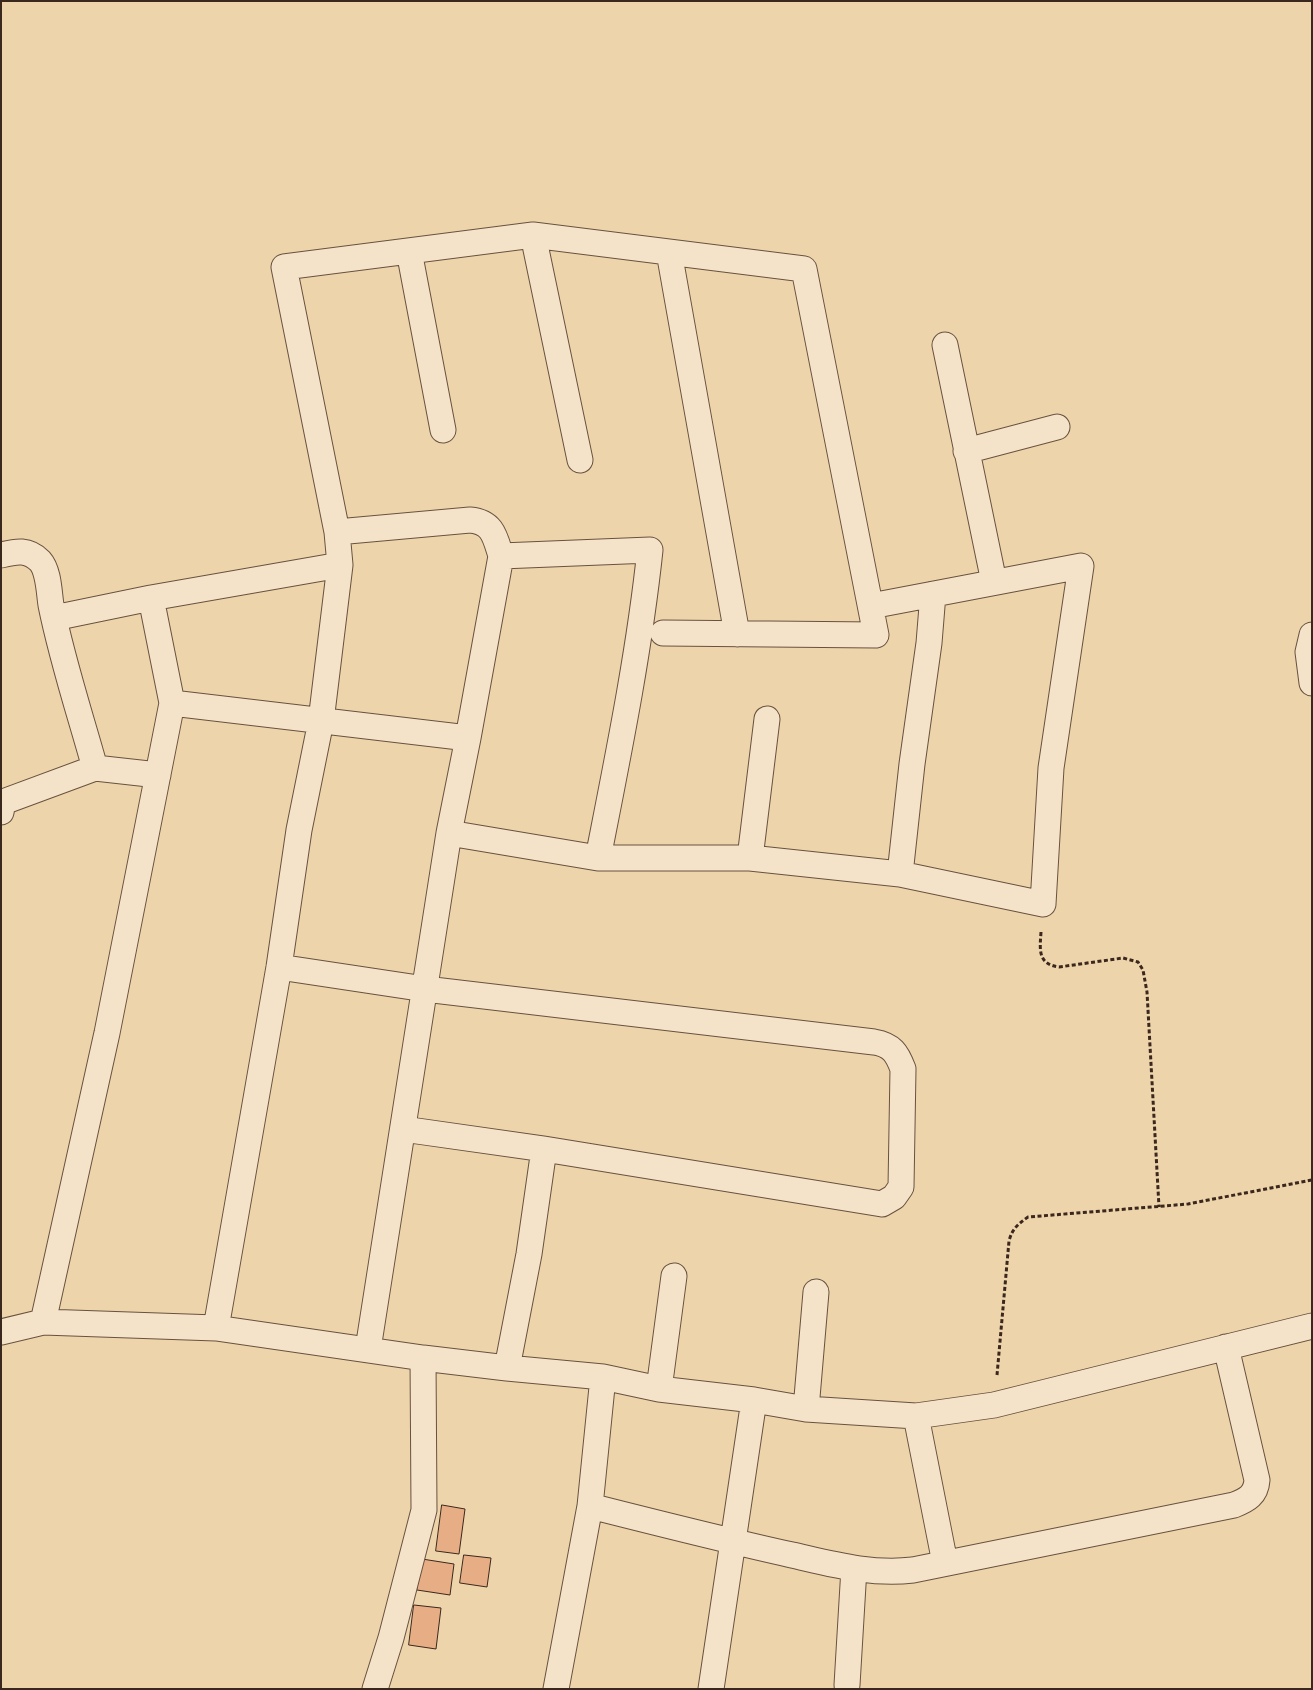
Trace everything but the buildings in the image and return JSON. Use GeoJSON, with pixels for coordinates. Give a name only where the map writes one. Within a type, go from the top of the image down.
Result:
{"type":"FeatureCollection","features":[{"type":"Feature","properties":{"kind":"street"},"geometry":{"type":"LineString","coordinates":[[533,235],[580,460]]}},
{"type":"Feature","properties":{"kind":"street"},"geometry":{"type":"LineString","coordinates":[[216,1328],[279,968],[299,830],[322,721],[340,565],[337,532],[284,267],[533,235],[804,268],[876,635],[663,633]]}},
{"type":"Feature","properties":{"kind":"street"},"geometry":{"type":"LineString","coordinates":[[409,251],[443,430]]}},
{"type":"Feature","properties":{"kind":"street"},"geometry":{"type":"LineString","coordinates":[[669,252],[737,634]]}},
{"type":"Feature","properties":{"kind":"street"},"geometry":{"type":"LineString","coordinates":[[945,345],[994,582]]}},
{"type":"Feature","properties":{"kind":"street"},"geometry":{"type":"LineString","coordinates":[[966,451],[1057,427]]}},
{"type":"Feature","properties":{"kind":"street"},"geometry":{"type":"LineString","coordinates":[[337,532],[479,521],[485,524],[494,534],[501,556],[450,833],[368,1349]]}},
{"type":"Feature","properties":{"kind":"street"},"geometry":{"type":"LineString","coordinates":[[1,555],[22,550],[39,561],[45,571],[54,618],[95,768]]}},
{"type":"Feature","properties":{"kind":"street"},"geometry":{"type":"LineString","coordinates":[[501,556],[650,550],[644,602],[626,716],[598,858]]}},
{"type":"Feature","properties":{"kind":"street"},"geometry":{"type":"LineString","coordinates":[[54,618],[152,598],[340,565]]}},
{"type":"Feature","properties":{"kind":"street"},"geometry":{"type":"LineString","coordinates":[[450,833],[598,858],[750,858],[900,874],[1043,904],[1050,768],[1081,566],[871,606]]}},
{"type":"Feature","properties":{"kind":"street"},"geometry":{"type":"LineString","coordinates":[[900,874],[912,764],[929,643],[933,594]]}},
{"type":"Feature","properties":{"kind":"street"},"geometry":{"type":"LineString","coordinates":[[43,1322],[107,1033],[172,703],[152,598]]}},
{"type":"Feature","properties":{"kind":"street"},"geometry":{"type":"LineString","coordinates":[[1312,635],[1308,644],[1308,652],[1312,683]]}},
{"type":"Feature","properties":{"kind":"street"},"geometry":{"type":"LineString","coordinates":[[172,703],[468,738]]}},
{"type":"Feature","properties":{"kind":"street"},"geometry":{"type":"LineString","coordinates":[[750,858],[766,719]]}},
{"type":"Feature","properties":{"kind":"street"},"geometry":{"type":"LineString","coordinates":[[2,806],[95,768],[158,775]]}},
{"type":"Feature","properties":{"kind":"street"},"geometry":{"type":"LineString","coordinates":[[279,968],[425,989],[874,1042],[890,1047],[899,1059],[903,1069],[901,1187],[894,1197],[882,1204],[403,1129]]}},
{"type":"Feature","properties":{"kind":"street"},"geometry":{"type":"LineString","coordinates":[[507,1368],[529,1254],[544,1150]]}},
{"type":"Feature","properties":{"kind":"street"},"geometry":{"type":"LineString","coordinates":[[659,1389],[674,1276]]}},
{"type":"Feature","properties":{"kind":"street"},"geometry":{"type":"LineString","coordinates":[[806,1410],[816,1292]]}},
{"type":"Feature","properties":{"kind":"street"},"geometry":{"type":"LineString","coordinates":[[1,1332],[43,1322],[216,1328],[423,1358],[603,1377],[659,1389],[754,1400],[806,1410],[916,1416],[994,1405],[1312,1326]]}},
{"type":"Feature","properties":{"kind":"street"},"geometry":{"type":"LineString","coordinates":[[590,1506],[733,1542],[854,1568],[897,1572],[1112,1531],[1234,1505],[1245,1500],[1255,1490],[1256,1474],[1226,1347]]}},
{"type":"Feature","properties":{"kind":"street"},"geometry":{"type":"LineString","coordinates":[[375,1689],[391,1638],[424,1510],[423,1358]]}},
{"type":"Feature","properties":{"kind":"street"},"geometry":{"type":"LineString","coordinates":[[556,1689],[590,1506],[603,1377]]}},
{"type":"Feature","properties":{"kind":"street"},"geometry":{"type":"LineString","coordinates":[[711,1689],[754,1400]]}},
{"type":"Feature","properties":{"kind":"street"},"geometry":{"type":"LineString","coordinates":[[916,1416],[945,1563]]}},
{"type":"Feature","properties":{"kind":"street"},"geometry":{"type":"LineString","coordinates":[[847,1685],[854,1568]]}},
{"type":"Feature","properties":{"kind":"path"},"geometry":{"type":"LineString","coordinates":[[1043,904],[1039,951],[1044,960],[1050,964],[1059,966],[1128,958],[1138,962],[1143,970],[1147,992],[1159,1207]]}},
{"type":"Feature","properties":{"kind":"path"},"geometry":{"type":"LineString","coordinates":[[994,1405],[1009,1241],[1011,1232],[1028,1217],[1188,1204],[1312,1180]]}}]}
